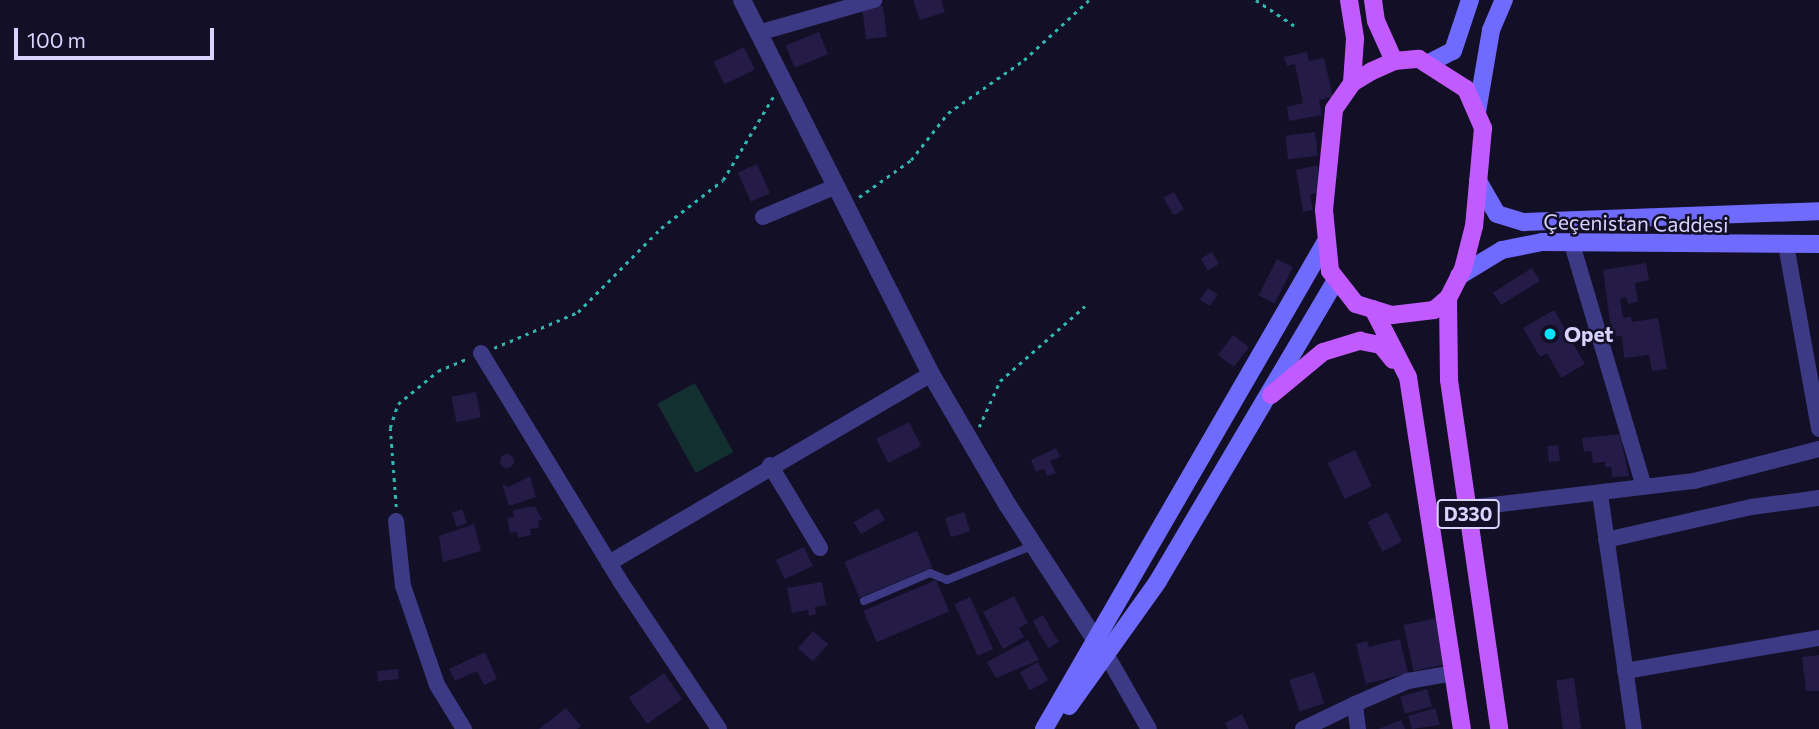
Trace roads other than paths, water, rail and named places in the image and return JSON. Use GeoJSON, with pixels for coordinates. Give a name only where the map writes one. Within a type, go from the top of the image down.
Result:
{"type":"FeatureCollection","features":[{"type":"Feature","properties":{"kind":"main road"},"geometry":{"type":"LineString","coordinates":[[1349,0],[1355,39],[1352,83]]}},
{"type":"Feature","properties":{"kind":"main road"},"geometry":{"type":"LineString","coordinates":[[1373,0],[1376,21],[1394,61]]}},
{"type":"Feature","properties":{"kind":"main road"},"geometry":{"type":"LineString","coordinates":[[1427,64],[1453,51],[1470,0]]}},
{"type":"Feature","properties":{"kind":"main road"},"geometry":{"type":"LineString","coordinates":[[1477,112],[1491,30],[1504,0]]}},
{"type":"Feature","properties":{"kind":"main road"},"geometry":{"type":"LineString","coordinates":[[1419,59],[1466,89],[1483,128],[1474,226],[1459,276],[1448,298],[1434,310],[1415,315],[1356,304],[1336,280],[1325,243],[1334,109],[1352,83],[1394,61],[1419,59]]}},
{"type":"Feature","properties":{"kind":"main road","name":"Çeçenistan Caddesi"},"geometry":{"type":"LineString","coordinates":[[1478,181],[1497,214],[1524,222],[1819,211]]}},
{"type":"Feature","properties":{"kind":"main road","name":"Çeçenistan Caddesi"},"geometry":{"type":"LineString","coordinates":[[1459,276],[1502,250],[1542,242],[1819,244]]}},
{"type":"Feature","properties":{"kind":"main road"},"geometry":{"type":"LineString","coordinates":[[1053,729],[1325,243]]}},
{"type":"Feature","properties":{"kind":"main road"},"geometry":{"type":"LineString","coordinates":[[1044,729],[1101,647],[1158,580],[1271,395],[1336,280]]}},
{"type":"Feature","properties":{"kind":"main road","name":"D330"},"geometry":{"type":"LineString","coordinates":[[1448,298],[1448,380],[1499,729]]}},
{"type":"Feature","properties":{"kind":"main road","name":"D330"},"geometry":{"type":"LineString","coordinates":[[1373,309],[1408,377],[1462,729]]}},
{"type":"Feature","properties":{"kind":"main road"},"geometry":{"type":"LineString","coordinates":[[1271,395],[1323,352],[1360,341],[1381,345],[1408,377]]}},
{"type":"Feature","properties":{"kind":"street"},"geometry":{"type":"LineString","coordinates":[[758,33],[874,0]]}},
{"type":"Feature","properties":{"kind":"street"},"geometry":{"type":"LineString","coordinates":[[744,1],[781,83],[930,374],[1034,545],[1101,647],[1149,729]]}},
{"type":"Feature","properties":{"kind":"street"},"geometry":{"type":"LineString","coordinates":[[762,217],[834,187]]}},
{"type":"Feature","properties":{"kind":"street"},"geometry":{"type":"LineString","coordinates":[[1572,244],[1644,487]]}},
{"type":"Feature","properties":{"kind":"street"},"geometry":{"type":"LineString","coordinates":[[1786,245],[1819,429]]}},
{"type":"Feature","properties":{"kind":"street"},"geometry":{"type":"LineString","coordinates":[[481,353],[609,563],[719,729]]}},
{"type":"Feature","properties":{"kind":"street"},"geometry":{"type":"LineString","coordinates":[[609,563],[770,465],[930,374]]}},
{"type":"Feature","properties":{"kind":"street"},"geometry":{"type":"LineString","coordinates":[[1467,508],[1694,481],[1819,449]]}},
{"type":"Feature","properties":{"kind":"street"},"geometry":{"type":"LineString","coordinates":[[770,465],[820,548]]}},
{"type":"Feature","properties":{"kind":"street"},"geometry":{"type":"LineString","coordinates":[[1600,494],[1634,729]]}},
{"type":"Feature","properties":{"kind":"street"},"geometry":{"type":"LineString","coordinates":[[1606,540],[1751,507],[1819,498]]}},
{"type":"Feature","properties":{"kind":"street"},"geometry":{"type":"LineString","coordinates":[[396,521],[403,586],[437,685],[464,729]]}},
{"type":"Feature","properties":{"kind":"street"},"geometry":{"type":"LineString","coordinates":[[1625,671],[1819,638]]}},
{"type":"Feature","properties":{"kind":"street"},"geometry":{"type":"LineString","coordinates":[[1303,729],[1408,681],[1454,673]]}},
{"type":"Feature","properties":{"kind":"street"},"geometry":{"type":"LineString","coordinates":[[1355,704],[1358,729]]}},
{"type":"Feature","properties":{"kind":"lane"},"geometry":{"type":"LineString","coordinates":[[864,601],[930,573],[947,580],[1034,545]]}},
{"type":"Feature","properties":{"kind":"place","name":"Opet"},"geometry":{"type":"Point","coordinates":[1550,334]}}]}
